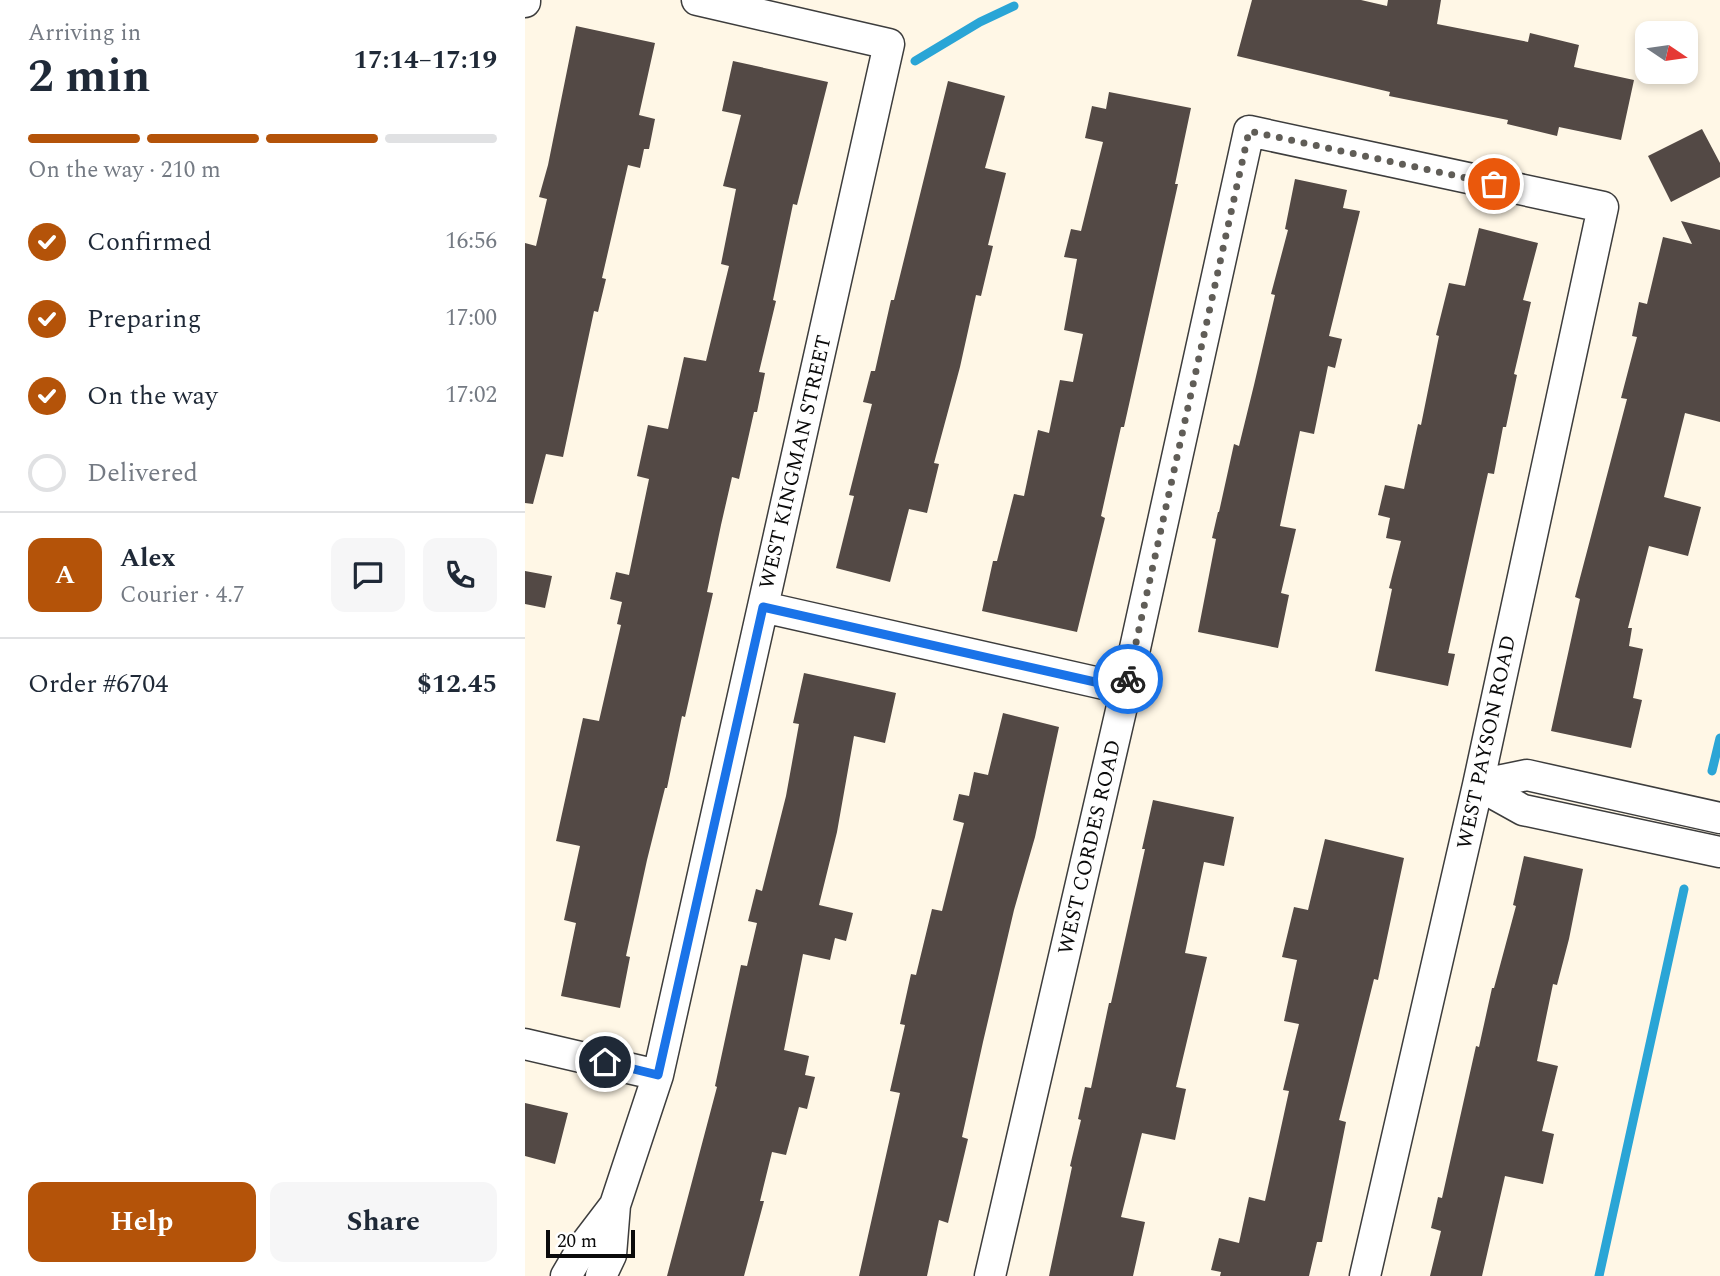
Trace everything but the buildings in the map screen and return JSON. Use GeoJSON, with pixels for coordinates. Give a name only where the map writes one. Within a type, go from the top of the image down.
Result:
{"type":"FeatureCollection","features":[{"type":"Feature","properties":{"kind":"street","name":"WEST KINGMAN STREET"},"geometry":{"type":"LineString","coordinates":[[601,1276],[611,1255],[615,1205],[658,1075],[889,44],[697,0]]}},
{"type":"Feature","properties":{"kind":"street","name":"WEST CORDES ROAD"},"geometry":{"type":"LineString","coordinates":[[990,1276],[1126,689],[1249,131],[1602,207]]}},
{"type":"Feature","properties":{"kind":"street","name":"WEST PAYSON ROAD"},"geometry":{"type":"LineString","coordinates":[[1365,1276],[1478,785],[1602,207]]}},
{"type":"Feature","properties":{"kind":"street"},"geometry":{"type":"LineString","coordinates":[[763,607],[1126,689]]}},
{"type":"Feature","properties":{"kind":"street"},"geometry":{"type":"LineString","coordinates":[[1478,785],[1527,775],[1720,818]]}},
{"type":"Feature","properties":{"kind":"street"},"geometry":{"type":"LineString","coordinates":[[1478,785],[1523,810],[1720,852]]}},
{"type":"Feature","properties":{"kind":"street"},"geometry":{"type":"LineString","coordinates":[[525,1044],[658,1075]]}},
{"type":"Feature","properties":{"kind":"street","name":"WEST KINGMAN STREET"},"geometry":{"type":"LineString","coordinates":[[566,1276],[583,1247],[615,1205]]}},
{"type":"Feature","properties":{"kind":"waterway"},"geometry":{"type":"LineString","coordinates":[[915,61],[980,22],[1014,6]]}},
{"type":"Feature","properties":{"kind":"waterway"},"geometry":{"type":"LineString","coordinates":[[1712,771],[1720,738]]}},
{"type":"Feature","properties":{"kind":"waterway"},"geometry":{"type":"LineString","coordinates":[[1599,1276],[1684,889]]}},
{"type":"Feature","properties":{"kind":"way so far"},"geometry":{"type":"LineString","coordinates":[[1128,679],[1249,131],[1494,184]]}},
{"type":"Feature","properties":{"kind":"route"},"geometry":{"type":"LineString","coordinates":[[605,1062],[658,1075],[763,607],[1126,689],[1128,679]]}}]}
